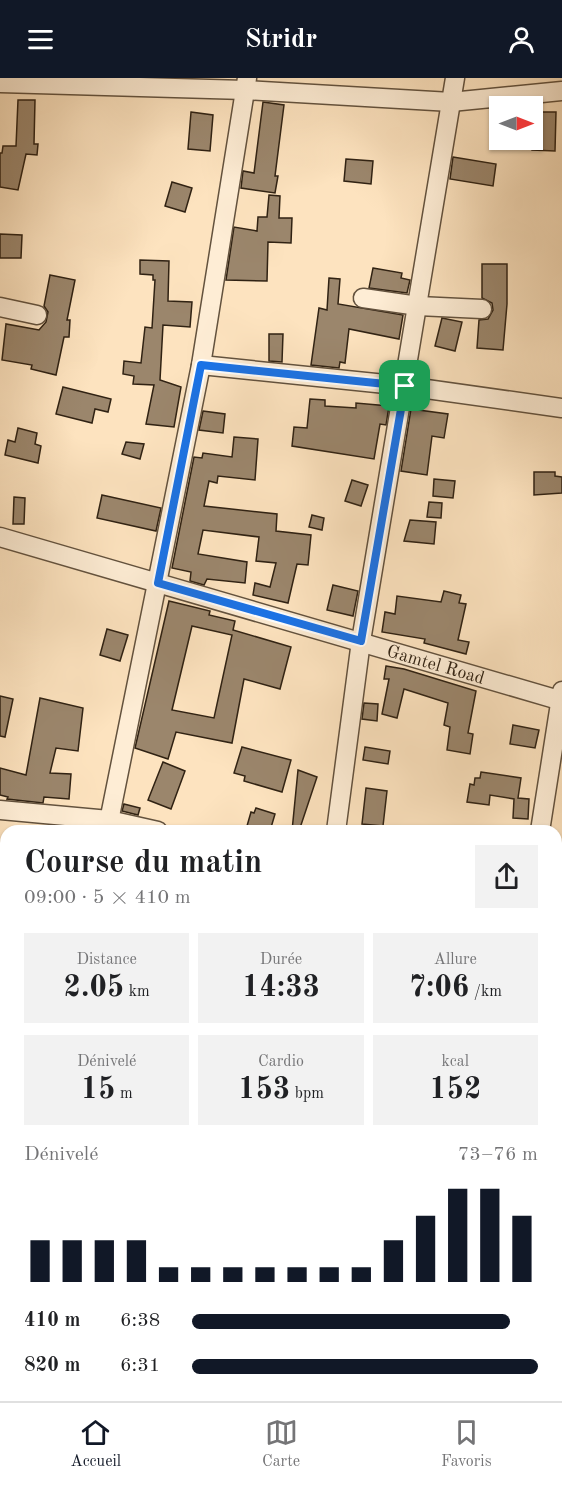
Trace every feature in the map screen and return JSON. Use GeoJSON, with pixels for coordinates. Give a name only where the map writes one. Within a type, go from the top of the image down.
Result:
{"type":"FeatureCollection","features":[{"type":"Feature","properties":{"kind":"street"},"geometry":{"type":"LineString","coordinates":[[337,825],[361,641],[455,78]]}},
{"type":"Feature","properties":{"kind":"street"},"geometry":{"type":"LineString","coordinates":[[0,83],[246,84],[451,102],[562,91]]}},
{"type":"Feature","properties":{"kind":"street"},"geometry":{"type":"LineString","coordinates":[[108,825],[201,365],[246,84]]}},
{"type":"Feature","properties":{"kind":"street"},"geometry":{"type":"LineString","coordinates":[[363,298],[418,306],[482,309]]}},
{"type":"Feature","properties":{"kind":"street"},"geometry":{"type":"LineString","coordinates":[[0,307],[37,315]]}},
{"type":"Feature","properties":{"kind":"street"},"geometry":{"type":"LineString","coordinates":[[201,365],[405,386],[562,408]]}},
{"type":"Feature","properties":{"kind":"street","name":"Gamtel Road"},"geometry":{"type":"LineString","coordinates":[[0,537],[561,697]]}},
{"type":"Feature","properties":{"kind":"street"},"geometry":{"type":"LineString","coordinates":[[541,825],[561,697]]}},
{"type":"Feature","properties":{"kind":"street"},"geometry":{"type":"LineString","coordinates":[[0,810],[101,825]]}},
{"type":"Feature","properties":{"kind":"street"},"geometry":{"type":"LineString","coordinates":[[406,1401],[458,1401]]}},
{"type":"Feature","properties":{"kind":"building"},"geometry":{"type":"Polygon","coordinates":[[[18,100],[35,100],[34,144],[38,144],[37,155],[26,154],[18,190],[0,187],[0,153],[2,153],[3,146],[16,146],[18,100]]]}},
{"type":"Feature","properties":{"kind":"building"},"geometry":{"type":"Polygon","coordinates":[[[263,102],[284,105],[275,193],[241,188],[243,171],[254,173],[263,102]]]}},
{"type":"Feature","properties":{"kind":"building"},"geometry":{"type":"Polygon","coordinates":[[[191,112],[213,115],[210,151],[188,149],[191,112]]]}},
{"type":"Feature","properties":{"kind":"building"},"geometry":{"type":"Polygon","coordinates":[[[543,112],[556,112],[555,151],[532,150],[543,150],[543,112]]]}},
{"type":"Feature","properties":{"kind":"building"},"geometry":{"type":"Polygon","coordinates":[[[453,157],[496,164],[493,186],[450,179],[453,157]]]}},
{"type":"Feature","properties":{"kind":"building"},"geometry":{"type":"Polygon","coordinates":[[[346,159],[373,161],[371,184],[344,181],[346,159]]]}},
{"type":"Feature","properties":{"kind":"building"},"geometry":{"type":"Polygon","coordinates":[[[172,182],[192,188],[185,212],[165,206],[172,182]]]}},
{"type":"Feature","properties":{"kind":"building"},"geometry":{"type":"Polygon","coordinates":[[[269,195],[280,196],[279,218],[292,218],[291,243],[268,242],[267,281],[226,280],[234,227],[257,231],[258,217],[267,217],[269,195]]]}},
{"type":"Feature","properties":{"kind":"building"},"geometry":{"type":"Polygon","coordinates":[[[0,234],[22,235],[21,258],[0,258],[0,234]]]}},
{"type":"Feature","properties":{"kind":"building"},"geometry":{"type":"Polygon","coordinates":[[[140,260],[169,261],[168,301],[192,302],[190,327],[163,325],[160,380],[181,387],[174,427],[146,424],[154,385],[133,384],[134,376],[123,374],[124,361],[141,363],[145,327],[152,328],[155,280],[153,280],[153,275],[140,274],[140,260]]]}},
{"type":"Feature","properties":{"kind":"building"},"geometry":{"type":"Polygon","coordinates":[[[482,264],[507,264],[507,304],[503,350],[477,348],[479,320],[488,319],[493,310],[492,303],[482,298],[482,264]]]}},
{"type":"Feature","properties":{"kind":"building"},"geometry":{"type":"Polygon","coordinates":[[[373,268],[402,273],[401,278],[410,280],[407,293],[369,288],[373,268]]]}},
{"type":"Feature","properties":{"kind":"building"},"geometry":{"type":"Polygon","coordinates":[[[50,275],[75,280],[67,320],[70,320],[69,337],[64,337],[56,375],[31,369],[32,365],[2,360],[6,324],[39,330],[46,322],[48,312],[44,306],[50,275]]]}},
{"type":"Feature","properties":{"kind":"building"},"geometry":{"type":"Polygon","coordinates":[[[329,278],[340,279],[338,304],[403,315],[399,339],[349,329],[345,363],[340,362],[339,368],[311,365],[319,308],[327,310],[329,278]]]}},
{"type":"Feature","properties":{"kind":"building"},"geometry":{"type":"Polygon","coordinates":[[[442,318],[462,322],[455,351],[435,346],[442,318]]]}},
{"type":"Feature","properties":{"kind":"building"},"geometry":{"type":"Polygon","coordinates":[[[269,334],[283,334],[282,362],[269,361],[269,334]]]}},
{"type":"Feature","properties":{"kind":"building"},"geometry":{"type":"Polygon","coordinates":[[[63,387],[111,399],[108,412],[95,409],[92,423],[56,414],[63,387]]]}},
{"type":"Feature","properties":{"kind":"building"},"geometry":{"type":"Polygon","coordinates":[[[310,399],[325,400],[325,406],[356,408],[356,403],[389,406],[386,425],[380,424],[374,459],[292,446],[294,427],[307,428],[310,399]]]}},
{"type":"Feature","properties":{"kind":"building"},"geometry":{"type":"Polygon","coordinates":[[[411,409],[448,414],[444,438],[432,436],[427,475],[401,471],[411,409]]]}},
{"type":"Feature","properties":{"kind":"building"},"geometry":{"type":"Polygon","coordinates":[[[203,411],[225,414],[223,433],[199,430],[203,411]]]}},
{"type":"Feature","properties":{"kind":"building"},"geometry":{"type":"Polygon","coordinates":[[[18,428],[37,433],[35,444],[41,446],[38,463],[5,455],[8,440],[15,442],[18,428]]]}},
{"type":"Feature","properties":{"kind":"building"},"geometry":{"type":"Polygon","coordinates":[[[234,437],[258,439],[255,480],[218,476],[217,483],[209,481],[204,506],[277,514],[276,531],[311,535],[308,565],[297,564],[288,603],[253,595],[255,583],[270,587],[276,563],[256,561],[259,537],[203,530],[198,554],[247,562],[245,583],[207,579],[204,585],[190,581],[191,572],[172,568],[194,457],[202,458],[203,453],[232,457],[234,437]]]}},
{"type":"Feature","properties":{"kind":"building"},"geometry":{"type":"Polygon","coordinates":[[[126,442],[144,444],[140,459],[122,454],[126,442]]]}},
{"type":"Feature","properties":{"kind":"building"},"geometry":{"type":"Polygon","coordinates":[[[534,472],[555,472],[555,476],[562,477],[562,493],[534,495],[534,472]]]}},
{"type":"Feature","properties":{"kind":"building"},"geometry":{"type":"Polygon","coordinates":[[[434,479],[455,481],[453,498],[433,496],[434,479]]]}},
{"type":"Feature","properties":{"kind":"building"},"geometry":{"type":"Polygon","coordinates":[[[352,480],[368,485],[361,506],[345,501],[352,480]]]}},
{"type":"Feature","properties":{"kind":"building"},"geometry":{"type":"Polygon","coordinates":[[[102,495],[161,508],[156,531],[97,518],[102,495]]]}},
{"type":"Feature","properties":{"kind":"building"},"geometry":{"type":"Polygon","coordinates":[[[14,497],[25,498],[24,524],[13,524],[14,497]]]}},
{"type":"Feature","properties":{"kind":"building"},"geometry":{"type":"Polygon","coordinates":[[[429,502],[442,503],[441,518],[427,517],[429,502]]]}},
{"type":"Feature","properties":{"kind":"building"},"geometry":{"type":"Polygon","coordinates":[[[312,515],[324,518],[322,530],[309,527],[312,515]]]}},
{"type":"Feature","properties":{"kind":"building"},"geometry":{"type":"Polygon","coordinates":[[[410,520],[436,522],[434,544],[404,541],[410,520]]]}},
{"type":"Feature","properties":{"kind":"building"},"geometry":{"type":"Polygon","coordinates":[[[333,585],[358,591],[353,616],[327,610],[333,585]]]}},
{"type":"Feature","properties":{"kind":"building"},"geometry":{"type":"Polygon","coordinates":[[[444,591],[461,595],[459,603],[466,604],[458,640],[469,642],[466,654],[424,643],[425,639],[382,632],[385,612],[395,614],[397,596],[441,602],[444,591]]]}},
{"type":"Feature","properties":{"kind":"building"},"geometry":{"type":"Polygon","coordinates":[[[169,601],[210,611],[209,615],[235,621],[233,630],[291,647],[280,689],[244,679],[232,743],[176,732],[168,759],[135,748],[169,601]],[[192,626],[172,710],[214,718],[232,635],[192,626]]]}},
{"type":"Feature","properties":{"kind":"building"},"geometry":{"type":"Polygon","coordinates":[[[107,629],[128,635],[120,661],[100,655],[107,629]]]}},
{"type":"Feature","properties":{"kind":"building"},"geometry":{"type":"Polygon","coordinates":[[[386,666],[404,669],[476,691],[468,733],[473,734],[470,754],[447,750],[450,727],[444,725],[448,703],[404,689],[397,718],[382,714],[389,679],[384,679],[386,666]]]}},
{"type":"Feature","properties":{"kind":"building"},"geometry":{"type":"Polygon","coordinates":[[[0,696],[13,699],[5,737],[0,736],[0,696]]]}},
{"type":"Feature","properties":{"kind":"building"},"geometry":{"type":"Polygon","coordinates":[[[40,698],[83,708],[78,751],[56,748],[50,773],[71,774],[69,799],[44,797],[43,803],[7,799],[8,797],[0,795],[0,768],[26,775],[40,698]]]}},
{"type":"Feature","properties":{"kind":"building"},"geometry":{"type":"Polygon","coordinates":[[[364,703],[378,704],[377,721],[362,719],[364,703]]]}},
{"type":"Feature","properties":{"kind":"building"},"geometry":{"type":"Polygon","coordinates":[[[513,725],[539,730],[535,748],[510,744],[513,725]]]}},
{"type":"Feature","properties":{"kind":"building"},"geometry":{"type":"Polygon","coordinates":[[[242,747],[291,760],[282,792],[244,781],[245,776],[234,773],[242,747]]]}},
{"type":"Feature","properties":{"kind":"building"},"geometry":{"type":"Polygon","coordinates":[[[365,747],[390,751],[388,764],[363,760],[365,747]]]}},
{"type":"Feature","properties":{"kind":"building"},"geometry":{"type":"Polygon","coordinates":[[[163,762],[185,771],[171,809],[148,800],[163,762]]]}},
{"type":"Feature","properties":{"kind":"building"},"geometry":{"type":"Polygon","coordinates":[[[298,770],[317,777],[301,825],[293,825],[298,770]]]}},
{"type":"Feature","properties":{"kind":"building"},"geometry":{"type":"Polygon","coordinates":[[[481,772],[521,778],[518,798],[529,799],[528,819],[513,818],[514,799],[490,795],[489,805],[467,802],[470,784],[474,785],[475,778],[480,778],[481,772]]]}},
{"type":"Feature","properties":{"kind":"building"},"geometry":{"type":"Polygon","coordinates":[[[366,788],[387,791],[383,825],[362,824],[366,788]]]}},
{"type":"Feature","properties":{"kind":"building"},"geometry":{"type":"Polygon","coordinates":[[[124,804],[140,808],[138,815],[122,811],[124,804]]]}},
{"type":"Feature","properties":{"kind":"building"},"geometry":{"type":"Polygon","coordinates":[[[256,808],[275,814],[272,825],[247,825],[251,812],[254,813],[256,808]]]}},
{"type":"Feature","properties":{"kind":"route"},"geometry":{"type":"LineString","coordinates":[[201,365],[405,386],[361,641],[158,583],[201,365]]}}]}
